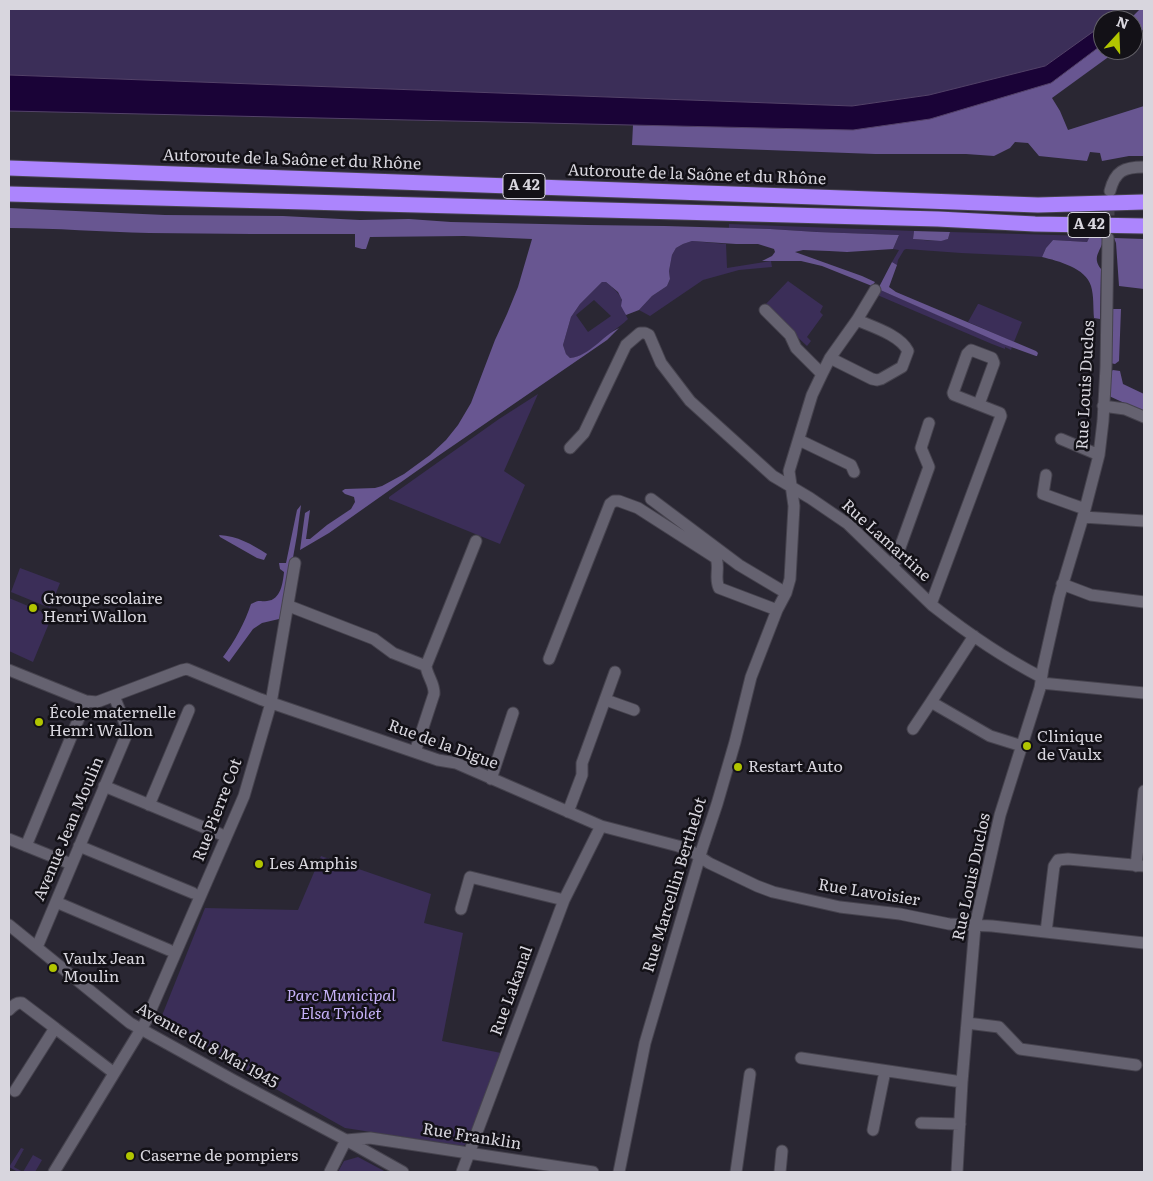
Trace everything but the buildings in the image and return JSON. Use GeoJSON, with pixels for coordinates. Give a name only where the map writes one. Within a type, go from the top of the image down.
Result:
{"type":"FeatureCollection","features":[{"type":"Feature","properties":{"kind":"highway","name":"Autoroute de la Saône et du Rhône"},"geometry":{"type":"LineString","coordinates":[[9,168],[1038,205],[1144,202]]}},
{"type":"Feature","properties":{"kind":"highway","name":"A 42"},"geometry":{"type":"LineString","coordinates":[[9,194],[1144,226]]}},
{"type":"Feature","properties":{"kind":"highway"},"geometry":{"type":"LineString","coordinates":[[1038,205],[1144,210]]}},
{"type":"Feature","properties":{"kind":"street"},"geometry":{"type":"LineString","coordinates":[[1110,191],[1112,181],[1117,174],[1128,168],[1144,167]]}},
{"type":"Feature","properties":{"kind":"street","name":"Rue Louis Duclos"},"geometry":{"type":"LineString","coordinates":[[957,1172],[962,1082],[975,926],[1000,815],[1041,680],[1062,584],[1084,513],[1099,454],[1106,367],[1108,238]]}},
{"type":"Feature","properties":{"kind":"street","name":"Rue Marcellin Berthelot"},"geometry":{"type":"LineString","coordinates":[[619,1172],[645,1043],[733,750],[751,677],[790,579],[794,506],[789,472],[798,440],[812,395],[830,358],[857,320],[875,290]]}},
{"type":"Feature","properties":{"kind":"street"},"geometry":{"type":"LineString","coordinates":[[765,310],[790,335],[796,348],[822,374]]}},
{"type":"Feature","properties":{"kind":"street"},"geometry":{"type":"LineString","coordinates":[[830,358],[877,380],[902,367],[908,351],[905,345],[899,339],[857,320]]}},
{"type":"Feature","properties":{"kind":"street","name":"Rue Lamartine"},"geometry":{"type":"LineString","coordinates":[[570,448],[584,434],[626,345],[640,333],[645,333],[649,336],[661,363],[690,401],[773,476],[848,524],[948,618],[1041,680],[1144,693]]}},
{"type":"Feature","properties":{"kind":"street"},"geometry":{"type":"LineString","coordinates":[[931,604],[1001,416],[1000,413],[954,395],[952,392],[970,350],[992,358],[994,363],[979,404]]}},
{"type":"Feature","properties":{"kind":"street"},"geometry":{"type":"LineString","coordinates":[[1104,406],[1125,409],[1144,417]]}},
{"type":"Feature","properties":{"kind":"street"},"geometry":{"type":"LineString","coordinates":[[893,567],[929,467],[921,448],[929,424]]}},
{"type":"Feature","properties":{"kind":"street"},"geometry":{"type":"LineString","coordinates":[[1061,439],[1099,454]]}},
{"type":"Feature","properties":{"kind":"street"},"geometry":{"type":"LineString","coordinates":[[798,440],[851,465],[854,472]]}},
{"type":"Feature","properties":{"kind":"street"},"geometry":{"type":"LineString","coordinates":[[1046,475],[1043,494],[1084,513],[1144,521]]}},
{"type":"Feature","properties":{"kind":"street"},"geometry":{"type":"LineString","coordinates":[[650,499],[740,565],[786,593]]}},
{"type":"Feature","properties":{"kind":"street"},"geometry":{"type":"LineString","coordinates":[[549,659],[610,504],[614,501],[638,508],[716,558],[718,564],[716,583],[719,588],[777,610]]}},
{"type":"Feature","properties":{"kind":"street"},"geometry":{"type":"LineString","coordinates":[[415,752],[435,689],[427,673],[426,666],[476,541]]}},
{"type":"Feature","properties":{"kind":"street","name":"Rue Pierre Cot"},"geometry":{"type":"LineString","coordinates":[[54,1172],[146,1021],[244,796],[271,703],[295,563]]}},
{"type":"Feature","properties":{"kind":"street"},"geometry":{"type":"LineString","coordinates":[[1062,584],[1091,595],[1144,602]]}},
{"type":"Feature","properties":{"kind":"street"},"geometry":{"type":"LineString","coordinates":[[289,606],[374,639],[393,653],[426,666]]}},
{"type":"Feature","properties":{"kind":"street"},"geometry":{"type":"LineString","coordinates":[[913,729],[974,636]]}},
{"type":"Feature","properties":{"kind":"street"},"geometry":{"type":"LineString","coordinates":[[9,670],[86,701],[97,702],[187,669],[271,703]]}},
{"type":"Feature","properties":{"kind":"street"},"geometry":{"type":"LineString","coordinates":[[568,812],[582,776],[582,763],[615,672]]}},
{"type":"Feature","properties":{"kind":"street","name":"Avenue Jean Moulin"},"geometry":{"type":"LineString","coordinates":[[37,947],[128,731],[114,696]]}},
{"type":"Feature","properties":{"kind":"street"},"geometry":{"type":"LineString","coordinates":[[606,700],[634,710]]}},
{"type":"Feature","properties":{"kind":"street"},"geometry":{"type":"LineString","coordinates":[[26,846],[86,701]]}},
{"type":"Feature","properties":{"kind":"street"},"geometry":{"type":"LineString","coordinates":[[931,702],[990,736],[1022,746]]}},
{"type":"Feature","properties":{"kind":"street","name":"Rue de la Digue"},"geometry":{"type":"LineString","coordinates":[[271,703],[438,760],[456,763],[601,826]]}},
{"type":"Feature","properties":{"kind":"street"},"geometry":{"type":"LineString","coordinates":[[149,804],[189,710]]}},
{"type":"Feature","properties":{"kind":"street"},"geometry":{"type":"LineString","coordinates":[[491,779],[513,713]]}},
{"type":"Feature","properties":{"kind":"street"},"geometry":{"type":"LineString","coordinates":[[104,786],[220,834]]}},
{"type":"Feature","properties":{"kind":"street"},"geometry":{"type":"LineString","coordinates":[[1046,932],[1054,866],[1058,860],[1068,859],[1140,866],[1144,791]]}},
{"type":"Feature","properties":{"kind":"street","name":"Rue Lavoisier"},"geometry":{"type":"LineString","coordinates":[[601,826],[678,846],[709,863],[773,892],[840,907],[900,914],[949,924],[992,926],[1144,943]]}},
{"type":"Feature","properties":{"kind":"street","name":"Rue Lakanal"},"geometry":{"type":"LineString","coordinates":[[462,1172],[564,900],[601,826]]}},
{"type":"Feature","properties":{"kind":"street"},"geometry":{"type":"LineString","coordinates":[[9,839],[71,864]]}},
{"type":"Feature","properties":{"kind":"street"},"geometry":{"type":"LineString","coordinates":[[79,846],[193,893]]}},
{"type":"Feature","properties":{"kind":"street"},"geometry":{"type":"LineString","coordinates":[[461,909],[470,877],[564,900]]}},
{"type":"Feature","properties":{"kind":"street"},"geometry":{"type":"LineString","coordinates":[[56,902],[169,950]]}},
{"type":"Feature","properties":{"kind":"street","name":"Avenue du 8 Mai 1945"},"geometry":{"type":"LineString","coordinates":[[9,925],[130,1023],[403,1172]]}},
{"type":"Feature","properties":{"kind":"street"},"geometry":{"type":"LineString","coordinates":[[9,1010],[15,1004],[22,1003],[114,1073]]}},
{"type":"Feature","properties":{"kind":"street"},"geometry":{"type":"LineString","coordinates":[[967,1023],[999,1027],[1020,1049],[1136,1065]]}},
{"type":"Feature","properties":{"kind":"street"},"geometry":{"type":"LineString","coordinates":[[15,1091],[55,1028]]}},
{"type":"Feature","properties":{"kind":"street"},"geometry":{"type":"LineString","coordinates":[[800,1058],[962,1082]]}},
{"type":"Feature","properties":{"kind":"street"},"geometry":{"type":"LineString","coordinates":[[873,1130],[884,1071]]}},
{"type":"Feature","properties":{"kind":"street"},"geometry":{"type":"LineString","coordinates":[[736,1172],[750,1074]]}},
{"type":"Feature","properties":{"kind":"street"},"geometry":{"type":"LineString","coordinates":[[921,1123],[960,1124]]}},
{"type":"Feature","properties":{"kind":"street","name":"Rue Franklin"},"geometry":{"type":"LineString","coordinates":[[346,1140],[370,1138],[593,1172]]}},
{"type":"Feature","properties":{"kind":"street"},"geometry":{"type":"LineString","coordinates":[[330,1172],[346,1140]]}},
{"type":"Feature","properties":{"kind":"street"},"geometry":{"type":"LineString","coordinates":[[780,1172],[782,1151]]}},
{"type":"Feature","properties":{"kind":"green space"},"geometry":{"type":"Polygon","coordinates":[[[9,9],[1119,9],[1093,10],[1093,32],[1045,66],[929,95],[852,106],[9,75],[9,9]]]}},
{"type":"Feature","properties":{"kind":"green space"},"geometry":{"type":"Polygon","coordinates":[[[729,224],[914,231],[913,239],[930,240],[948,239],[950,232],[1090,236],[1087,242],[1053,240],[1046,248],[1042,257],[906,249],[898,260],[897,265],[892,262],[899,250],[893,249],[899,235],[729,228],[729,224]]]}},
{"type":"Feature","properties":{"kind":"green space"},"geometry":{"type":"Polygon","coordinates":[[[692,241],[726,244],[727,268],[771,261],[772,267],[739,270],[703,280],[650,316],[639,310],[652,296],[667,286],[670,279],[669,271],[672,255],[676,248],[692,241]]]}},
{"type":"Feature","properties":{"kind":"green space"},"geometry":{"type":"Polygon","coordinates":[[[788,281],[823,306],[820,312],[823,315],[807,337],[811,341],[807,346],[764,306],[788,281]]]}},
{"type":"Feature","properties":{"kind":"green space"},"geometry":{"type":"Polygon","coordinates":[[[602,282],[606,282],[620,296],[628,319],[588,352],[570,358],[566,354],[563,345],[571,317],[580,304],[602,282]],[[594,300],[576,315],[588,332],[611,316],[594,300]]]}},
{"type":"Feature","properties":{"kind":"green space"},"geometry":{"type":"Polygon","coordinates":[[[878,289],[1012,347],[1011,350],[992,344],[875,294],[878,289]]]}},
{"type":"Feature","properties":{"kind":"green space"},"geometry":{"type":"Polygon","coordinates":[[[978,304],[1022,322],[1014,342],[968,322],[978,304]]]}},
{"type":"Feature","properties":{"kind":"green space"},"geometry":{"type":"Polygon","coordinates":[[[538,394],[504,471],[525,485],[500,544],[389,499],[389,497],[499,419],[538,394]]]}},
{"type":"Feature","properties":{"kind":"green space"},"geometry":{"type":"Polygon","coordinates":[[[20,568],[60,583],[50,608],[11,592],[20,568]]]}},
{"type":"Feature","properties":{"kind":"green space"},"geometry":{"type":"Polygon","coordinates":[[[9,598],[52,616],[33,662],[9,651],[9,598]]]}},
{"type":"Feature","properties":{"kind":"green space","name":"Parc Municipal Elsa Triolet"},"geometry":{"type":"Polygon","coordinates":[[[321,856],[431,894],[424,923],[463,933],[442,1041],[501,1053],[469,1142],[463,1146],[345,1128],[159,1023],[205,908],[298,910],[321,856]]]}},
{"type":"Feature","properties":{"kind":"green space"},"geometry":{"type":"Polygon","coordinates":[[[21,1148],[24,1149],[14,1167],[23,1172],[18,1172],[9,1167],[21,1148]]]}},
{"type":"Feature","properties":{"kind":"green space"},"geometry":{"type":"Polygon","coordinates":[[[33,1155],[42,1160],[35,1172],[23,1172],[33,1155]]]}},
{"type":"Feature","properties":{"kind":"green space"},"geometry":{"type":"Polygon","coordinates":[[[358,1157],[386,1172],[338,1172],[344,1161],[358,1157]]]}},
{"type":"Feature","properties":{"kind":"shaded area"},"geometry":{"type":"Polygon","coordinates":[[[1144,9],[1143,30],[1143,10],[1139,10],[1144,9]]]}},
{"type":"Feature","properties":{"kind":"shaded area"},"geometry":{"type":"Polygon","coordinates":[[[1093,32],[1093,52],[1051,83],[930,119],[853,130],[9,111],[9,75],[852,106],[929,95],[1045,66],[1093,32]]]}},
{"type":"Feature","properties":{"kind":"shaded area"},"geometry":{"type":"Polygon","coordinates":[[[1093,52],[1093,60],[1104,60],[1052,98],[1068,130],[1144,106],[1144,156],[1129,156],[1102,161],[1100,153],[1090,152],[1087,161],[1039,156],[1028,143],[1015,142],[1010,148],[994,156],[966,154],[875,154],[632,145],[633,125],[853,130],[1051,83],[1093,52]]]}},
{"type":"Feature","properties":{"kind":"shaded area"},"geometry":{"type":"Polygon","coordinates":[[[9,208],[165,215],[283,216],[360,220],[409,219],[451,222],[770,229],[899,235],[893,249],[847,252],[803,250],[795,252],[862,276],[875,282],[872,286],[822,266],[801,261],[762,261],[772,256],[775,252],[774,249],[758,244],[692,241],[676,248],[672,255],[669,271],[670,279],[667,286],[652,296],[639,310],[626,315],[621,306],[622,300],[618,292],[606,282],[602,282],[580,304],[571,317],[563,345],[566,354],[570,358],[584,354],[619,328],[607,340],[329,533],[300,550],[305,513],[310,510],[306,539],[310,539],[351,509],[355,502],[354,497],[342,491],[345,489],[375,488],[404,474],[430,455],[458,425],[471,403],[518,287],[532,239],[464,236],[370,237],[366,249],[362,249],[355,247],[355,234],[149,233],[9,228],[9,208]]]}},
{"type":"Feature","properties":{"kind":"shaded area"},"geometry":{"type":"Polygon","coordinates":[[[914,231],[950,232],[948,239],[941,241],[913,239],[914,231]]]}},
{"type":"Feature","properties":{"kind":"shaded area"},"geometry":{"type":"Polygon","coordinates":[[[1090,236],[1104,237],[1097,257],[1101,269],[1100,319],[1094,318],[1091,286],[1083,274],[1071,266],[1042,257],[1046,248],[1053,240],[1087,242],[1090,236]]]}},
{"type":"Feature","properties":{"kind":"shaded area"},"geometry":{"type":"Polygon","coordinates":[[[1114,238],[1144,239],[1144,289],[1119,286],[1114,238]]]}},
{"type":"Feature","properties":{"kind":"shaded area"},"geometry":{"type":"Polygon","coordinates":[[[892,262],[897,265],[889,287],[896,292],[1036,351],[1038,353],[1037,356],[1003,344],[878,289],[892,262]]]}},
{"type":"Feature","properties":{"kind":"shaded area"},"geometry":{"type":"Polygon","coordinates":[[[1111,309],[1121,309],[1119,361],[1115,364],[1110,363],[1111,309]]]}},
{"type":"Feature","properties":{"kind":"shaded area"},"geometry":{"type":"Polygon","coordinates":[[[1113,370],[1120,371],[1123,384],[1144,394],[1144,412],[1109,396],[1110,372],[1113,370]]]}},
{"type":"Feature","properties":{"kind":"shaded area"},"geometry":{"type":"Polygon","coordinates":[[[301,505],[283,614],[279,619],[262,623],[253,629],[229,662],[223,657],[246,618],[251,604],[258,601],[272,600],[280,590],[284,572],[280,569],[279,563],[286,563],[297,510],[301,505]]]}},
{"type":"Feature","properties":{"kind":"shaded area"},"geometry":{"type":"Polygon","coordinates":[[[219,535],[238,539],[267,554],[264,560],[257,558],[219,535]]]}},
{"type":"Feature","properties":{"kind":"tunnel"},"geometry":{"type":"LineString","coordinates":[[1109,195],[1109,232]]}},
{"type":"Feature","properties":{"kind":"place","name":"Groupe scolaire Henri Wallon"},"geometry":{"type":"Point","coordinates":[33,608]}},
{"type":"Feature","properties":{"kind":"place","name":"École maternelle Henri Wallon"},"geometry":{"type":"Point","coordinates":[39,722]}},
{"type":"Feature","properties":{"kind":"place","name":"Clinique de Vaulx"},"geometry":{"type":"Point","coordinates":[1027,746]}},
{"type":"Feature","properties":{"kind":"place","name":"Restart Auto"},"geometry":{"type":"Point","coordinates":[738,767]}},
{"type":"Feature","properties":{"kind":"place","name":"Les Amphis"},"geometry":{"type":"Point","coordinates":[259,864]}},
{"type":"Feature","properties":{"kind":"place","name":"Vaulx Jean Moulin"},"geometry":{"type":"Point","coordinates":[53,968]}},
{"type":"Feature","properties":{"kind":"place","name":"Caserne de pompiers"},"geometry":{"type":"Point","coordinates":[130,1156]}}]}
